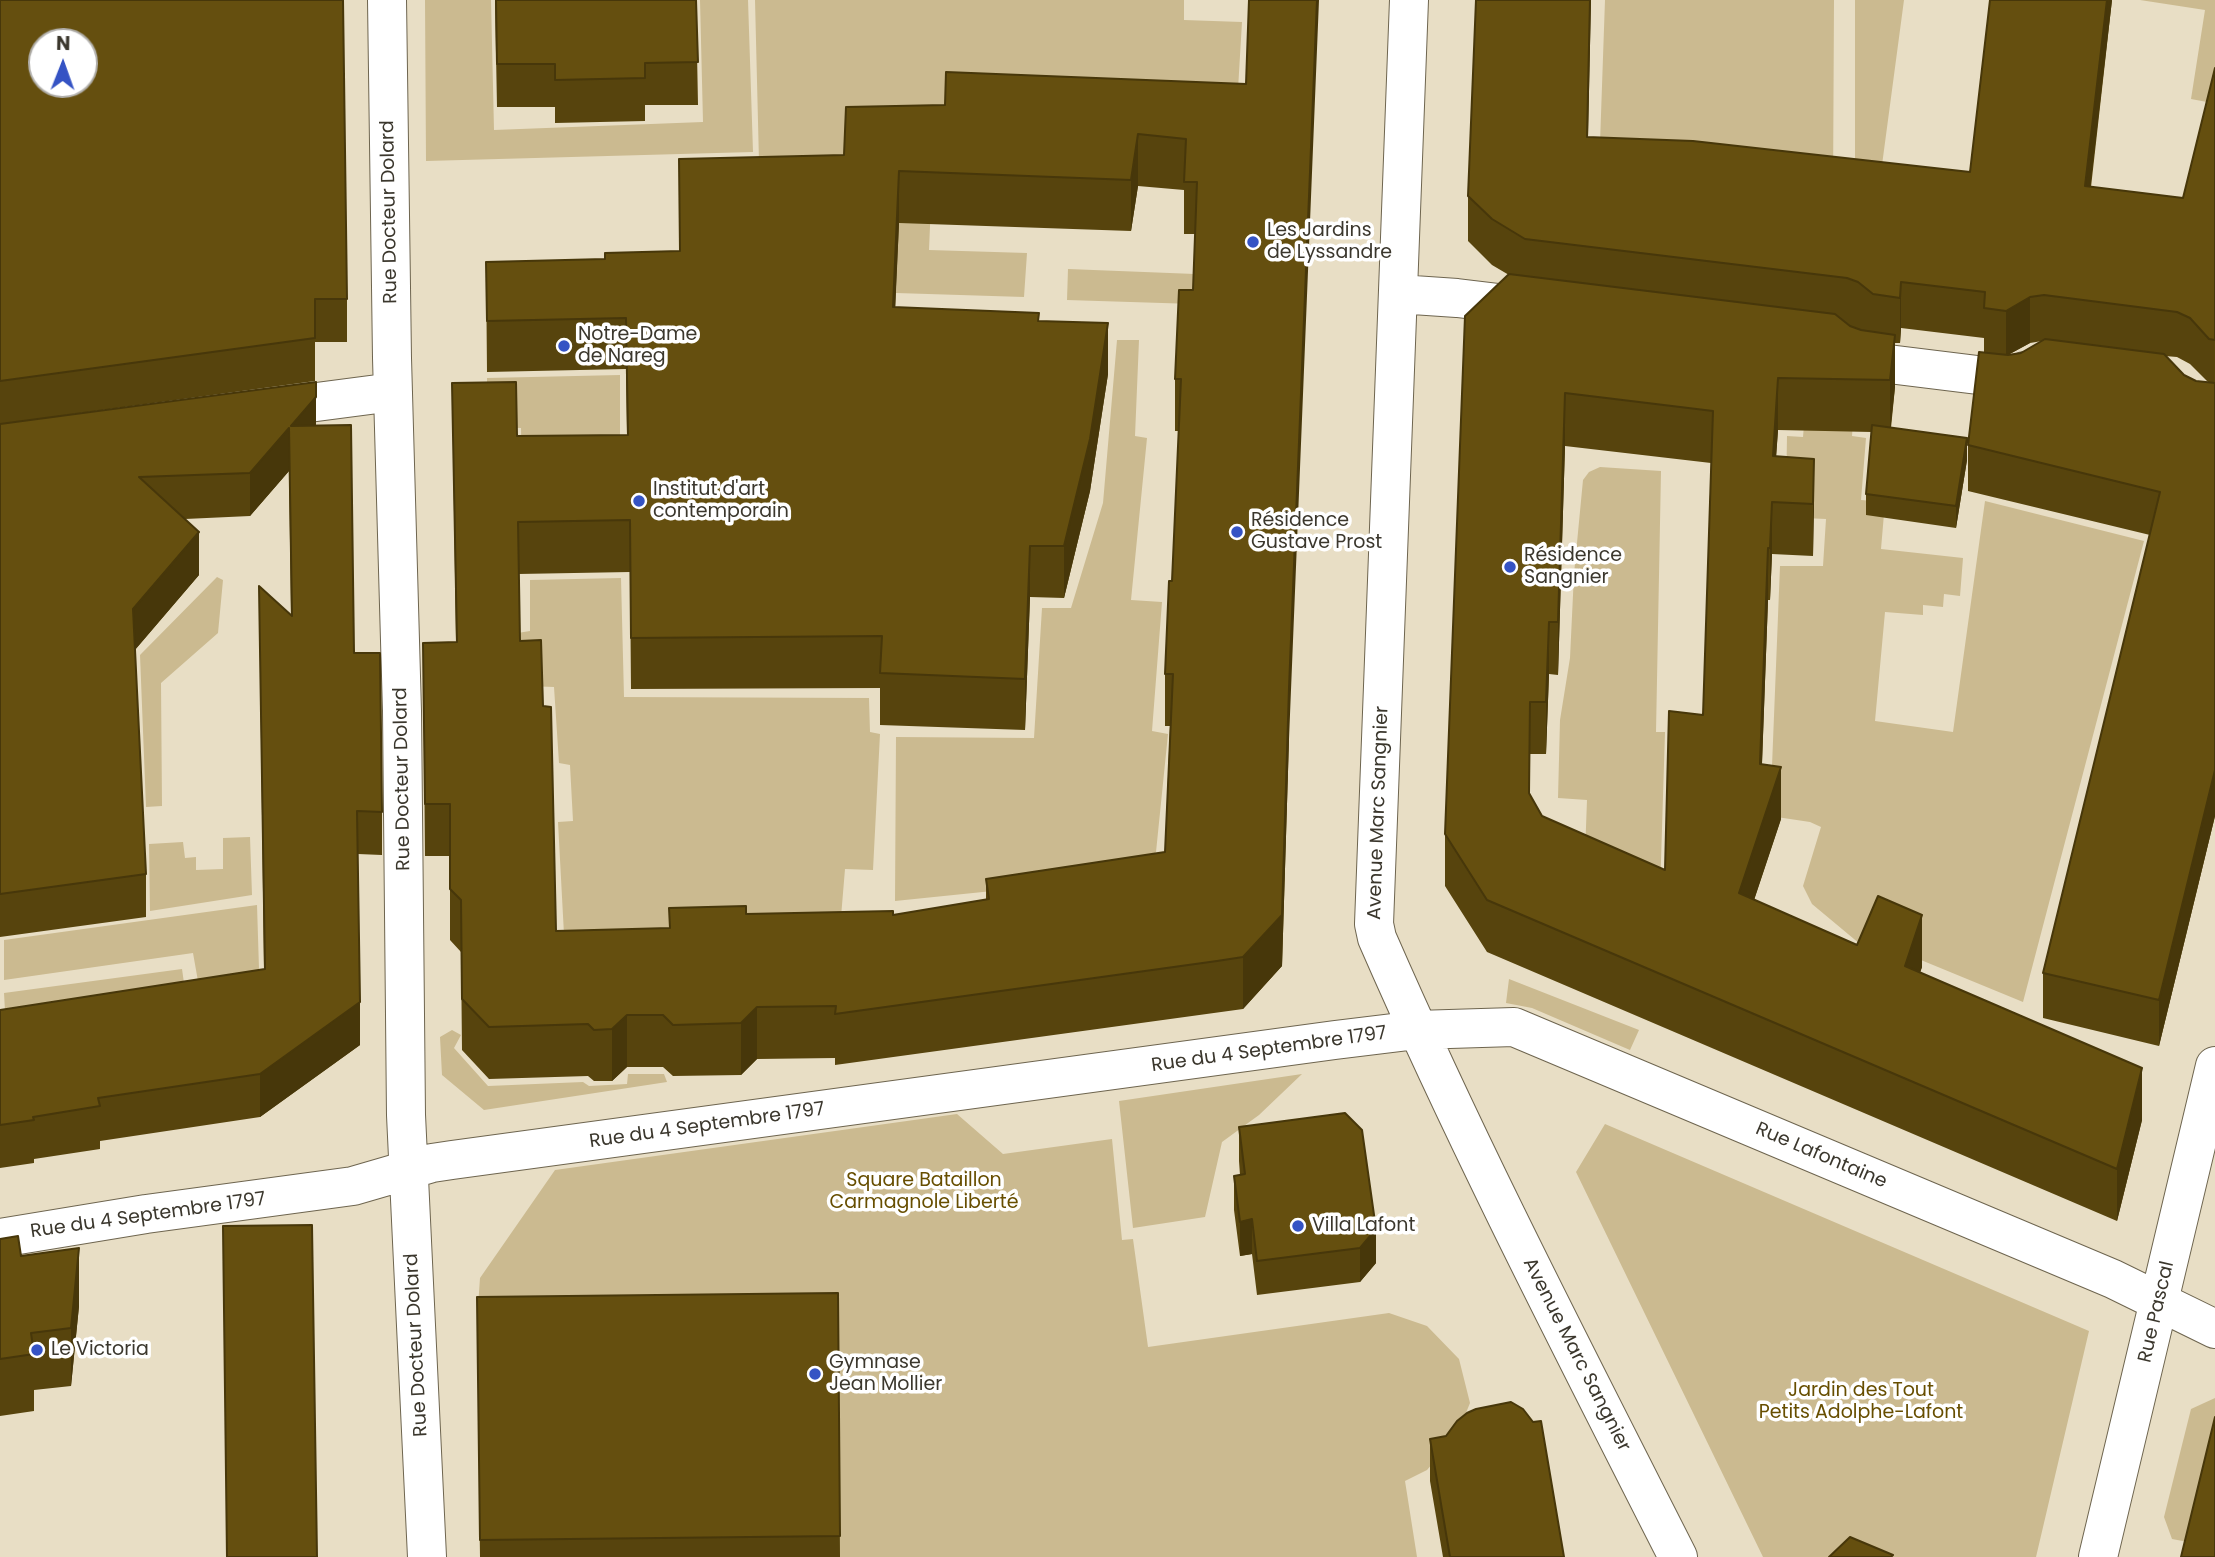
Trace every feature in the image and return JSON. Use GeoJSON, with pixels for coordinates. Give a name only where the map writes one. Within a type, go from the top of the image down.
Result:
{"type":"FeatureCollection","features":[{"type":"Feature","properties":{"kind":"street","name":"Rue Docteur Dolard"},"geometry":{"type":"LineString","coordinates":[[387,0],[393,392],[402,711],[406,1115],[427,1557]]}},
{"type":"Feature","properties":{"kind":"street","name":"Avenue Marc Sangnier"},"geometry":{"type":"LineString","coordinates":[[1409,0],[1374,924],[1377,938],[1417,1030],[1498,1201],[1678,1557]]}},
{"type":"Feature","properties":{"kind":"street"},"geometry":{"type":"LineString","coordinates":[[1398,294],[1560,310]]}},
{"type":"Feature","properties":{"kind":"street"},"geometry":{"type":"LineString","coordinates":[[1817,342],[1844,345],[1864,361],[2010,379],[2041,362],[2054,364]]}},
{"type":"Feature","properties":{"kind":"street"},"geometry":{"type":"LineString","coordinates":[[227,414],[393,392]]}},
{"type":"Feature","properties":{"kind":"street","name":"Rue Lafontaine"},"geometry":{"type":"LineString","coordinates":[[1417,1030],[1514,1027],[2113,1279],[2215,1329]]}},
{"type":"Feature","properties":{"kind":"street","name":"Rue du 4 Septembre 1797"},"geometry":{"type":"LineString","coordinates":[[0,1238],[146,1214],[353,1186],[432,1163],[479,1156],[1417,1030]]}},
{"type":"Feature","properties":{"kind":"street","name":"Rue Pascal"},"geometry":{"type":"LineString","coordinates":[[2098,1557],[2215,1066]]}},
{"type":"Feature","properties":{"kind":"green space"},"geometry":{"type":"Polygon","coordinates":[[[425,0],[491,0],[494,130],[703,122],[700,0],[748,0],[753,152],[426,161],[425,0]]]}},
{"type":"Feature","properties":{"kind":"green space"},"geometry":{"type":"Polygon","coordinates":[[[755,0],[1184,0],[1184,20],[1242,22],[1236,123],[933,155],[929,250],[1027,253],[1024,297],[896,293],[901,158],[759,162],[755,0]]]}},
{"type":"Feature","properties":{"kind":"green space"},"geometry":{"type":"Polygon","coordinates":[[[1605,0],[1834,0],[1833,193],[1599,172],[1605,0]]]}},
{"type":"Feature","properties":{"kind":"green space"},"geometry":{"type":"Polygon","coordinates":[[[1855,0],[1904,0],[1882,165],[1855,162],[1855,0]]]}},
{"type":"Feature","properties":{"kind":"green space"},"geometry":{"type":"Polygon","coordinates":[[[2140,0],[2215,0],[2215,74],[2207,102],[2191,99],[2205,10],[2140,0]]]}},
{"type":"Feature","properties":{"kind":"green space"},"geometry":{"type":"Polygon","coordinates":[[[1068,269],[1195,274],[1194,304],[1067,300],[1068,269]]]}},
{"type":"Feature","properties":{"kind":"green space"},"geometry":{"type":"Polygon","coordinates":[[[1117,340],[1139,340],[1135,436],[1147,438],[1131,600],[1162,602],[1152,731],[1168,734],[1156,852],[1129,877],[895,901],[896,737],[1034,738],[1042,608],[1071,608],[1103,503],[1117,340]]]}},
{"type":"Feature","properties":{"kind":"green space"},"geometry":{"type":"Polygon","coordinates":[[[620,375],[620,480],[522,483],[521,428],[487,427],[487,378],[620,375]]]}},
{"type":"Feature","properties":{"kind":"green space"},"geometry":{"type":"Polygon","coordinates":[[[1856,380],[1852,436],[1866,438],[1861,500],[1885,502],[1881,549],[1963,558],[1960,596],[1944,594],[1943,607],[1923,605],[1923,615],[1885,612],[1875,721],[1953,732],[1985,501],[2144,541],[2023,1002],[1882,944],[1860,944],[1812,904],[1803,886],[1821,827],[1810,822],[1770,816],[1780,566],[1823,566],[1826,519],[1804,518],[1786,496],[1787,436],[1803,437],[1807,389],[1856,380]]]}},
{"type":"Feature","properties":{"kind":"green space"},"geometry":{"type":"Polygon","coordinates":[[[1600,467],[1661,471],[1656,732],[1665,732],[1660,893],[1584,881],[1587,800],[1558,798],[1560,720],[1570,658],[1574,574],[1583,480],[1589,472],[1600,467]]]}},
{"type":"Feature","properties":{"kind":"green space"},"geometry":{"type":"Polygon","coordinates":[[[217,577],[223,580],[218,633],[161,683],[162,806],[146,807],[140,655],[217,577]]]}},
{"type":"Feature","properties":{"kind":"green space"},"geometry":{"type":"Polygon","coordinates":[[[621,578],[624,697],[869,698],[870,732],[880,734],[873,870],[845,869],[838,953],[566,972],[558,822],[573,821],[570,765],[559,763],[554,687],[498,685],[499,636],[530,631],[530,580],[621,578]]]}},
{"type":"Feature","properties":{"kind":"green space"},"geometry":{"type":"Polygon","coordinates":[[[250,837],[252,895],[150,911],[149,844],[183,842],[185,858],[196,857],[196,870],[223,869],[223,838],[250,837]]]}},
{"type":"Feature","properties":{"kind":"green space"},"geometry":{"type":"Polygon","coordinates":[[[257,905],[260,1001],[204,1015],[193,953],[4,980],[4,940],[257,905]]]}},
{"type":"Feature","properties":{"kind":"green space"},"geometry":{"type":"Polygon","coordinates":[[[182,969],[189,1018],[7,1047],[4,993],[182,969]]]}},
{"type":"Feature","properties":{"kind":"green space"},"geometry":{"type":"Polygon","coordinates":[[[1509,979],[1639,1030],[1630,1050],[1532,1008],[1506,1003],[1509,979]]]}},
{"type":"Feature","properties":{"kind":"green space"},"geometry":{"type":"Polygon","coordinates":[[[452,1030],[461,1035],[454,1048],[488,1086],[583,1082],[589,1086],[627,1084],[628,1074],[664,1074],[667,1082],[484,1110],[442,1075],[440,1037],[452,1030]]]}},
{"type":"Feature","properties":{"kind":"green space"},"geometry":{"type":"Polygon","coordinates":[[[1302,1074],[1259,1115],[1222,1142],[1205,1217],[1133,1228],[1119,1101],[1302,1074]]]}},
{"type":"Feature","properties":{"kind":"green space","name":"Gymnase Jean Mollier"},"geometry":{"type":"Polygon","coordinates":[[[957,1114],[1003,1154],[1112,1139],[1122,1240],[1133,1239],[1148,1347],[1389,1313],[1427,1326],[1459,1359],[1470,1403],[1457,1435],[1427,1470],[1405,1481],[1417,1557],[480,1557],[477,1321],[480,1278],[555,1170],[957,1114]]]}},
{"type":"Feature","properties":{"kind":"green space","name":"Jardin des Tout Petits Adolphe-Lafont"},"geometry":{"type":"Polygon","coordinates":[[[1605,1124],[2089,1331],[2036,1557],[1763,1557],[1576,1172],[1605,1124]]]}},
{"type":"Feature","properties":{"kind":"green space"},"geometry":{"type":"Polygon","coordinates":[[[2215,1398],[2215,1445],[2188,1542],[2172,1539],[2164,1517],[2191,1409],[2215,1398]]]}},
{"type":"Feature","properties":{"kind":"building"},"geometry":{"type":"Polygon","coordinates":[[[0,0],[343,0],[347,299],[315,299],[315,338],[0,381],[0,0]]]}},
{"type":"Feature","properties":{"kind":"building"},"geometry":{"type":"Polygon","coordinates":[[[496,0],[696,0],[698,62],[645,63],[645,78],[555,80],[555,64],[497,64],[496,0]]]}},
{"type":"Feature","properties":{"kind":"building"},"geometry":{"type":"Polygon","coordinates":[[[1249,0],[1317,0],[1282,915],[1243,957],[1217,961],[835,1014],[836,1006],[757,1007],[741,1023],[673,1025],[663,1015],[627,1015],[612,1029],[594,1030],[588,1024],[489,1027],[462,999],[461,900],[450,889],[450,804],[425,804],[423,643],[457,642],[452,383],[516,382],[517,436],[628,435],[626,318],[487,321],[486,262],[605,259],[605,253],[680,251],[679,159],[844,155],[846,107],[945,105],[946,72],[1246,84],[1249,0]],[[1138,134],[1131,180],[899,171],[893,307],[1039,313],[1038,321],[1108,323],[1090,439],[1064,546],[1030,546],[1025,679],[880,673],[882,636],[631,638],[630,520],[518,522],[520,641],[541,640],[543,706],[551,707],[556,931],[670,928],[669,908],[746,906],[746,914],[893,911],[893,915],[989,899],[986,879],[1165,852],[1173,674],[1165,674],[1181,379],[1175,379],[1179,290],[1193,290],[1197,182],[1184,182],[1186,139],[1138,134]]]}},
{"type":"Feature","properties":{"kind":"building"},"geometry":{"type":"Polygon","coordinates":[[[1476,0],[1590,0],[1587,137],[1693,141],[1970,172],[1990,0],[2107,0],[2085,186],[2183,198],[2215,68],[2215,340],[2209,339],[2190,318],[2177,312],[2044,295],[2030,297],[2006,311],[1984,308],[1985,292],[1901,282],[1900,298],[1873,294],[1858,282],[1847,278],[1525,239],[1492,219],[1468,196],[1476,0]]]}},
{"type":"Feature","properties":{"kind":"building"},"geometry":{"type":"Polygon","coordinates":[[[1509,274],[1835,314],[1850,326],[1861,330],[1895,335],[1890,380],[1778,378],[1773,456],[1814,459],[1813,504],[1772,502],[1760,764],[1781,767],[1739,893],[1857,945],[1878,896],[1922,915],[1905,966],[2142,1068],[2117,1169],[1487,900],[1445,834],[1465,316],[1509,274]],[[1565,393],[1558,622],[1549,622],[1546,702],[1530,702],[1529,793],[1542,816],[1665,870],[1669,711],[1703,715],[1713,411],[1565,393]]]}},
{"type":"Feature","properties":{"kind":"building"},"geometry":{"type":"Polygon","coordinates":[[[2045,339],[2164,354],[2184,375],[2196,381],[2215,383],[2215,770],[2159,1000],[2043,973],[2160,492],[1968,445],[1979,352],[2008,355],[2021,353],[2045,339]]]}},
{"type":"Feature","properties":{"kind":"building"},"geometry":{"type":"Polygon","coordinates":[[[316,382],[316,397],[291,426],[351,425],[354,653],[380,653],[382,812],[357,811],[360,1002],[260,1074],[98,1098],[100,1106],[0,1125],[0,1010],[265,969],[259,586],[292,616],[289,428],[250,473],[139,477],[199,532],[133,609],[146,874],[0,894],[0,424],[316,382]]]}},
{"type":"Feature","properties":{"kind":"building"},"geometry":{"type":"Polygon","coordinates":[[[1872,425],[1967,438],[1956,506],[1866,494],[1872,425]]]}},
{"type":"Feature","properties":{"kind":"building","name":"Villa Lafont"},"geometry":{"type":"Polygon","coordinates":[[[1345,1113],[1362,1130],[1376,1229],[1360,1248],[1257,1261],[1252,1219],[1240,1222],[1234,1176],[1245,1174],[1239,1127],[1345,1113]]]}},
{"type":"Feature","properties":{"kind":"building"},"geometry":{"type":"Polygon","coordinates":[[[312,1225],[317,1557],[227,1557],[223,1226],[312,1225]]]}},
{"type":"Feature","properties":{"kind":"building"},"geometry":{"type":"Polygon","coordinates":[[[18,1236],[21,1256],[79,1248],[71,1328],[31,1333],[34,1354],[0,1359],[0,1239],[18,1236]]]}},
{"type":"Feature","properties":{"kind":"building","name":"Gymnase Jean Mollier"},"geometry":{"type":"Polygon","coordinates":[[[838,1293],[840,1536],[480,1540],[477,1297],[838,1293]]]}},
{"type":"Feature","properties":{"kind":"building"},"geometry":{"type":"Polygon","coordinates":[[[1511,1402],[1523,1409],[1533,1422],[1541,1421],[1564,1557],[1450,1557],[1430,1439],[1446,1436],[1467,1413],[1511,1402]]]}},
{"type":"Feature","properties":{"kind":"building"},"geometry":{"type":"Polygon","coordinates":[[[2215,1417],[2215,1557],[2181,1557],[2215,1417]]]}},
{"type":"Feature","properties":{"kind":"building"},"geometry":{"type":"Polygon","coordinates":[[[1850,1537],[1893,1555],[1829,1557],[1850,1537]]]}},
{"type":"Feature","properties":{"kind":"place","name":"Les Jardins de Lyssandre"},"geometry":{"type":"Point","coordinates":[1253,242]}},
{"type":"Feature","properties":{"kind":"place","name":"Notre-Dame de Nareg"},"geometry":{"type":"Point","coordinates":[564,346]}},
{"type":"Feature","properties":{"kind":"place","name":"Institut d'art contemporain"},"geometry":{"type":"Point","coordinates":[639,501]}},
{"type":"Feature","properties":{"kind":"place","name":"Résidence Gustave Prost"},"geometry":{"type":"Point","coordinates":[1237,532]}},
{"type":"Feature","properties":{"kind":"place","name":"Résidence Sangnier"},"geometry":{"type":"Point","coordinates":[1510,567]}},
{"type":"Feature","properties":{"kind":"place","name":"Villa Lafont"},"geometry":{"type":"Point","coordinates":[1298,1226]}},
{"type":"Feature","properties":{"kind":"place","name":"Le Victoria"},"geometry":{"type":"Point","coordinates":[37,1350]}},
{"type":"Feature","properties":{"kind":"place","name":"Gymnase Jean Mollier"},"geometry":{"type":"Point","coordinates":[815,1374]}},
{"type":"Feature","properties":{"kind":"park label","name":"Square Bataillon Carmagnole Liberté"},"geometry":{"type":"Point","coordinates":[924,1192]}}]}
